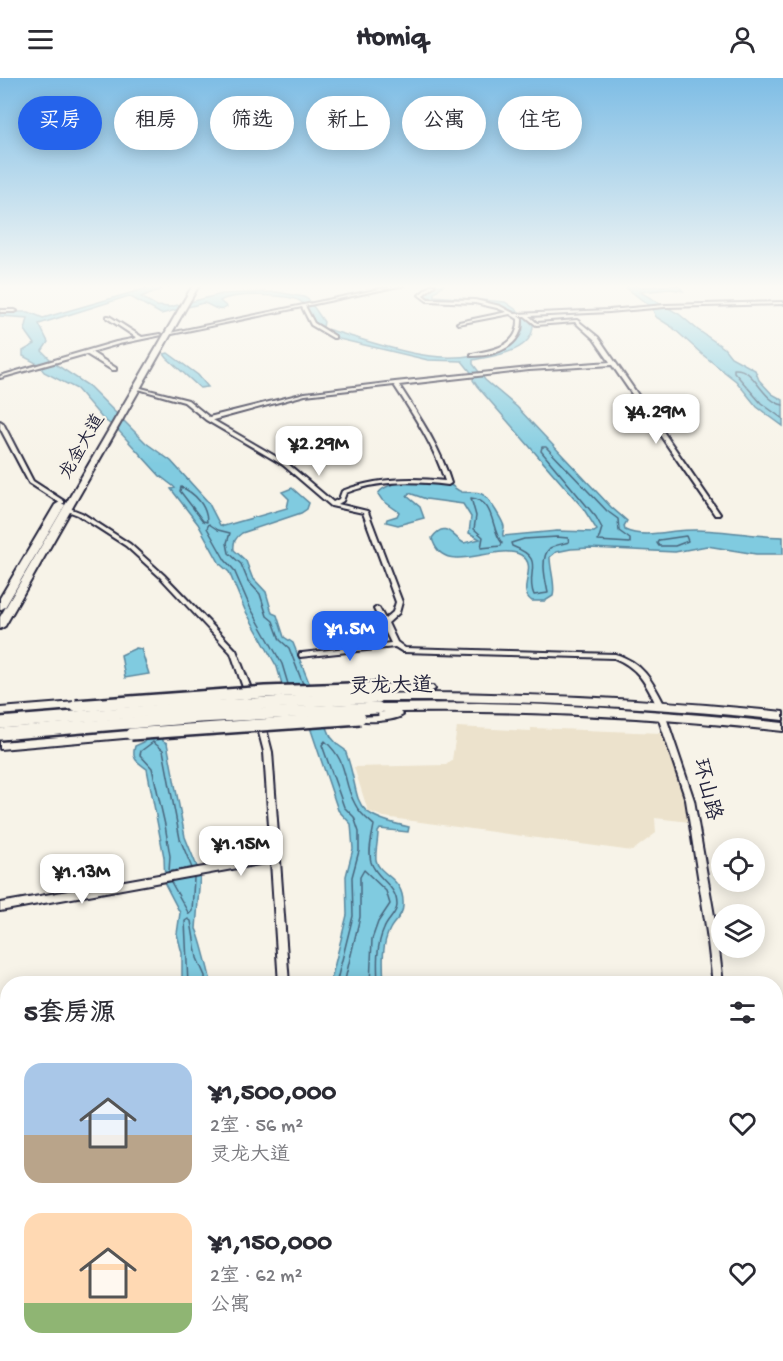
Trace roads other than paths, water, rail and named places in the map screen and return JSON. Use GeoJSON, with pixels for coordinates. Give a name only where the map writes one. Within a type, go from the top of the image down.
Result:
{"type":"FeatureCollection","features":[{"type":"Feature","properties":{"kind":"main road","name":"龙金大道"},"geometry":{"type":"LineString","coordinates":[[0,626],[64,506],[158,345]]}},
{"type":"Feature","properties":{"kind":"main road","name":"龙金大道"},"geometry":{"type":"LineString","coordinates":[[121,408],[137,388],[159,345]]}},
{"type":"Feature","properties":{"kind":"main road","name":"龙金大道"},"geometry":{"type":"LineString","coordinates":[[1,603],[64,506]]}},
{"type":"Feature","properties":{"kind":"main road"},"geometry":{"type":"LineString","coordinates":[[2,714],[76,706],[265,692],[379,698]]}},
{"type":"Feature","properties":{"kind":"main road","name":"灵龙大道"},"geometry":{"type":"LineString","coordinates":[[2,714],[379,698],[489,696],[633,702],[661,709],[783,727]]}},
{"type":"Feature","properties":{"kind":"main road","name":"灵龙大道"},"geometry":{"type":"LineString","coordinates":[[0,734],[209,717],[379,698],[501,707],[618,712],[661,709],[783,716]]}},
{"type":"Feature","properties":{"kind":"main road"},"geometry":{"type":"LineString","coordinates":[[0,745],[360,718],[468,713],[618,712]]}},
{"type":"Feature","properties":{"kind":"street"},"geometry":{"type":"LineString","coordinates":[[0,377],[114,345]]}},
{"type":"Feature","properties":{"kind":"street"},"geometry":{"type":"LineString","coordinates":[[473,355],[506,345]]}},
{"type":"Feature","properties":{"kind":"street"},"geometry":{"type":"LineString","coordinates":[[601,345],[717,514]]}},
{"type":"Feature","properties":{"kind":"street"},"geometry":{"type":"LineString","coordinates":[[87,352],[114,369]]}},
{"type":"Feature","properties":{"kind":"street"},"geometry":{"type":"LineString","coordinates":[[209,419],[295,396],[471,375],[614,363]]}},
{"type":"Feature","properties":{"kind":"street"},"geometry":{"type":"LineString","coordinates":[[333,505],[341,500],[344,492],[368,485],[416,479],[448,483],[444,465],[433,444],[394,383]]}},
{"type":"Feature","properties":{"kind":"street"},"geometry":{"type":"LineString","coordinates":[[137,388],[184,401],[209,419],[285,464],[333,505],[360,509],[366,513],[399,602],[396,613],[384,623]]}},
{"type":"Feature","properties":{"kind":"street"},"geometry":{"type":"LineString","coordinates":[[0,423],[31,482],[64,506],[97,524],[140,554],[234,652],[267,742],[283,976]]}},
{"type":"Feature","properties":{"kind":"street"},"geometry":{"type":"LineString","coordinates":[[377,609],[395,645]]}},
{"type":"Feature","properties":{"kind":"street","name":"环山路"},"geometry":{"type":"LineString","coordinates":[[302,655],[395,645],[410,651],[615,656],[642,671],[661,709],[691,804],[717,976]]}},
{"type":"Feature","properties":{"kind":"street"},"geometry":{"type":"LineString","coordinates":[[0,907],[275,858]]}},
{"type":"Feature","properties":{"kind":"water"},"geometry":{"type":"Polygon","coordinates":[[[34,345],[46,345],[42,351],[55,364],[89,386],[146,443],[171,461],[208,502],[220,525],[224,526],[287,508],[289,499],[282,492],[292,488],[309,503],[307,509],[301,513],[242,533],[235,540],[234,550],[246,561],[252,577],[266,592],[272,613],[277,615],[284,637],[293,643],[331,737],[345,750],[356,793],[365,810],[388,822],[409,827],[408,832],[380,829],[378,832],[376,860],[382,870],[396,883],[403,896],[402,913],[390,929],[385,942],[384,976],[332,976],[347,915],[346,876],[353,849],[351,824],[338,810],[310,727],[284,691],[277,667],[245,610],[229,572],[220,564],[198,524],[171,489],[175,488],[160,476],[118,430],[102,418],[77,389],[44,372],[38,364],[23,356],[23,351],[34,345]]]}},
{"type":"Feature","properties":{"kind":"water"},"geometry":{"type":"Polygon","coordinates":[[[364,345],[379,345],[411,353],[454,357],[475,355],[507,345],[522,345],[511,351],[473,360],[473,364],[485,380],[517,407],[627,521],[624,526],[625,530],[644,534],[703,530],[783,537],[783,554],[756,554],[707,546],[675,552],[571,549],[556,552],[550,557],[553,596],[545,601],[532,601],[527,596],[528,565],[521,555],[498,552],[471,557],[447,556],[438,550],[432,538],[441,530],[449,531],[464,543],[480,539],[469,533],[471,517],[463,504],[426,499],[409,493],[407,496],[420,507],[424,518],[398,525],[386,522],[387,519],[397,516],[399,512],[382,500],[378,494],[391,485],[411,482],[433,482],[450,485],[460,491],[477,492],[485,496],[493,507],[504,527],[503,536],[557,531],[594,532],[597,530],[583,508],[477,386],[473,380],[474,376],[462,361],[428,360],[364,345]]]}},
{"type":"Feature","properties":{"kind":"water"},"geometry":{"type":"Polygon","coordinates":[[[692,345],[719,345],[731,357],[755,370],[759,380],[772,394],[783,400],[783,426],[757,407],[736,381],[692,345]]]}},
{"type":"Feature","properties":{"kind":"water"},"geometry":{"type":"Polygon","coordinates":[[[168,353],[198,375],[208,387],[200,388],[164,354],[168,353]]]}},
{"type":"Feature","properties":{"kind":"water"},"geometry":{"type":"Polygon","coordinates":[[[136,648],[141,649],[149,674],[125,678],[121,655],[136,648]]]}},
{"type":"Feature","properties":{"kind":"water"},"geometry":{"type":"Polygon","coordinates":[[[162,735],[163,741],[167,743],[185,837],[200,874],[196,929],[209,976],[182,976],[182,953],[177,934],[180,913],[165,884],[164,857],[147,769],[136,760],[134,755],[135,746],[144,742],[148,736],[162,735]]]}}]}
